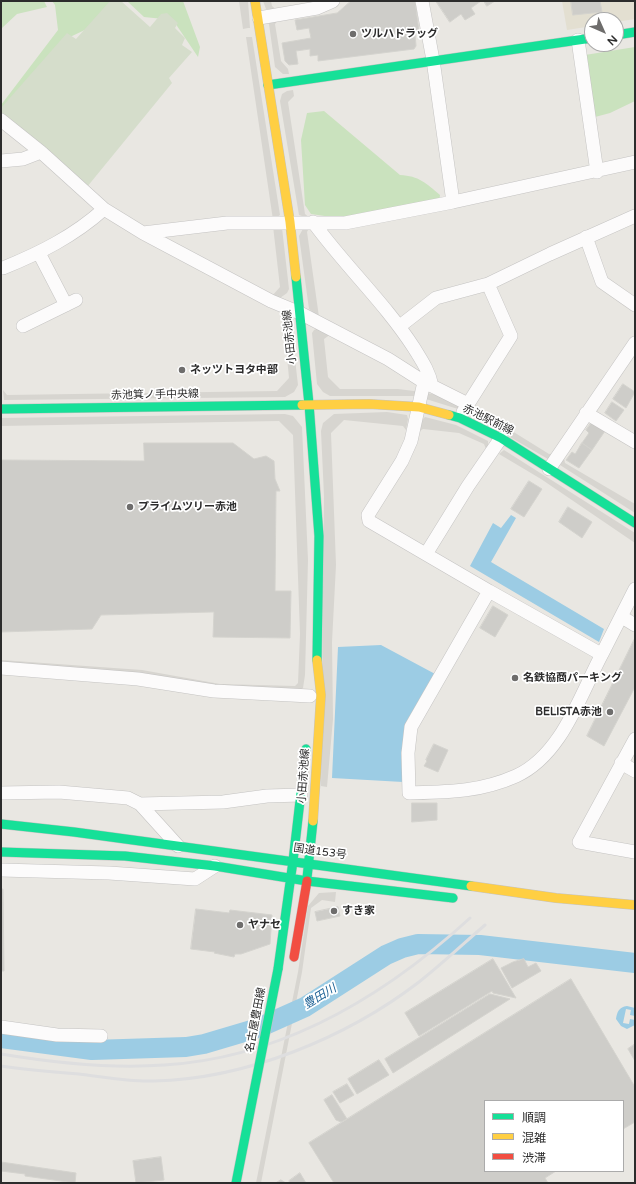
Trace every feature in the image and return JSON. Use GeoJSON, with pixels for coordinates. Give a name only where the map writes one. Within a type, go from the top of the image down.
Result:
{"type":"FeatureCollection","features":[{"type":"Feature","properties":{"kind":"main road","name":"小田赤池線"},"geometry":{"type":"LineString","coordinates":[[255,1],[259,18],[290,222],[309,404],[319,536],[317,673],[321,695],[316,794],[307,881]]}},
{"type":"Feature","properties":{"kind":"main road"},"geometry":{"type":"LineString","coordinates":[[624,34],[635,32]]}},
{"type":"Feature","properties":{"kind":"main road"},"geometry":{"type":"LineString","coordinates":[[268,85],[584,39]]}},
{"type":"Feature","properties":{"kind":"main road","name":"赤池駅前線"},"geometry":{"type":"LineString","coordinates":[[309,404],[369,404],[419,407],[460,418],[501,438],[549,470],[635,523]]}},
{"type":"Feature","properties":{"kind":"main road","name":"赤池箕ノ手中央線"},"geometry":{"type":"LineString","coordinates":[[1,409],[309,404]]}},
{"type":"Feature","properties":{"kind":"main road","name":"小田赤池線"},"geometry":{"type":"LineString","coordinates":[[310,700],[317,673]]}},
{"type":"Feature","properties":{"kind":"main road","name":"小田赤池線"},"geometry":{"type":"LineString","coordinates":[[293,861],[306,742]]}},
{"type":"Feature","properties":{"kind":"main road","name":"国道153号"},"geometry":{"type":"LineString","coordinates":[[1,824],[53,827],[178,846],[310,862],[476,887],[612,904],[635,905]]}},
{"type":"Feature","properties":{"kind":"main road"},"geometry":{"type":"LineString","coordinates":[[1,852],[125,856],[215,866],[307,881],[463,899]]}},
{"type":"Feature","properties":{"kind":"main road","name":"名古屋豊田線"},"geometry":{"type":"LineString","coordinates":[[236,1183],[278,969],[292,878],[293,861]]}},
{"type":"Feature","properties":{"kind":"main road"},"geometry":{"type":"LineString","coordinates":[[293,963],[307,881]]}},
{"type":"Feature","properties":{"kind":"street"},"geometry":{"type":"LineString","coordinates":[[259,18],[317,8],[333,1]]}},
{"type":"Feature","properties":{"kind":"street"},"geometry":{"type":"LineString","coordinates":[[422,1],[433,60],[454,202]]}},
{"type":"Feature","properties":{"kind":"street"},"geometry":{"type":"LineString","coordinates":[[578,40],[597,172]]}},
{"type":"Feature","properties":{"kind":"street"},"geometry":{"type":"LineString","coordinates":[[1,120],[41,152],[104,210],[143,233],[271,302],[300,313],[388,359],[428,384],[468,404]]}},
{"type":"Feature","properties":{"kind":"street"},"geometry":{"type":"LineString","coordinates":[[1,161],[23,159],[41,152]]}},
{"type":"Feature","properties":{"kind":"street"},"geometry":{"type":"LineString","coordinates":[[143,233],[227,223],[346,223],[597,172],[635,162]]}},
{"type":"Feature","properties":{"kind":"street"},"geometry":{"type":"LineString","coordinates":[[3,268],[40,253],[64,240],[104,210]]}},
{"type":"Feature","properties":{"kind":"street"},"geometry":{"type":"LineString","coordinates":[[400,326],[436,298],[488,284],[635,216]]}},
{"type":"Feature","properties":{"kind":"street"},"geometry":{"type":"LineString","coordinates":[[313,222],[328,243],[400,326],[430,373],[428,384],[419,407],[411,441],[402,462],[368,515],[369,521],[601,654]]}},
{"type":"Feature","properties":{"kind":"street"},"geometry":{"type":"LineString","coordinates":[[586,238],[602,282],[635,305]]}},
{"type":"Feature","properties":{"kind":"street"},"geometry":{"type":"LineString","coordinates":[[23,326],[71,302],[40,253]]}},
{"type":"Feature","properties":{"kind":"street"},"geometry":{"type":"LineString","coordinates":[[460,418],[511,336],[488,284]]}},
{"type":"Feature","properties":{"kind":"street"},"geometry":{"type":"LineString","coordinates":[[549,470],[586,413],[635,343]]}},
{"type":"Feature","properties":{"kind":"street"},"geometry":{"type":"LineString","coordinates":[[586,413],[635,442]]}},
{"type":"Feature","properties":{"kind":"street"},"geometry":{"type":"LineString","coordinates":[[426,554],[468,486],[501,438]]}},
{"type":"Feature","properties":{"kind":"street"},"geometry":{"type":"LineString","coordinates":[[489,591],[411,727],[408,753],[409,793],[466,791],[491,785],[517,775],[531,767],[552,745],[570,720],[601,654],[622,617],[635,589]]}},
{"type":"Feature","properties":{"kind":"street"},"geometry":{"type":"LineString","coordinates":[[622,617],[635,625]]}},
{"type":"Feature","properties":{"kind":"street"},"geometry":{"type":"LineString","coordinates":[[1,668],[138,679],[214,691],[310,700]]}},
{"type":"Feature","properties":{"kind":"street"},"geometry":{"type":"LineString","coordinates":[[635,739],[579,842],[635,852]]}},
{"type":"Feature","properties":{"kind":"street"},"geometry":{"type":"LineString","coordinates":[[621,763],[635,772]]}},
{"type":"Feature","properties":{"kind":"street"},"geometry":{"type":"LineString","coordinates":[[1,793],[59,792],[128,798],[140,804],[178,846]]}},
{"type":"Feature","properties":{"kind":"street"},"geometry":{"type":"LineString","coordinates":[[140,804],[223,802],[267,796],[301,795]]}},
{"type":"Feature","properties":{"kind":"street"},"geometry":{"type":"LineString","coordinates":[[1,870],[102,872],[195,880],[215,866]]}},
{"type":"Feature","properties":{"kind":"street"},"geometry":{"type":"LineString","coordinates":[[1,1027],[57,1035],[101,1036]]}},
{"type":"Feature","properties":{"kind":"shaded area"},"geometry":{"type":"Polygon","coordinates":[[[239,1],[248,1],[250,28],[243,29],[239,1]]]}},
{"type":"Feature","properties":{"kind":"shaded area"},"geometry":{"type":"Polygon","coordinates":[[[263,1],[271,1],[272,6],[278,11],[266,9],[263,1]]]}},
{"type":"Feature","properties":{"kind":"shaded area"},"geometry":{"type":"Polygon","coordinates":[[[562,1],[635,1],[635,19],[624,21],[624,12],[584,12],[584,27],[567,30],[562,1]]]}},
{"type":"Feature","properties":{"kind":"shaded area"},"geometry":{"type":"Polygon","coordinates":[[[279,19],[275,24],[281,61],[288,69],[289,74],[283,74],[275,67],[269,24],[270,21],[279,19]]]}},
{"type":"Feature","properties":{"kind":"shaded area"},"geometry":{"type":"Polygon","coordinates":[[[246,37],[252,37],[280,215],[273,220],[246,37]]]}},
{"type":"Feature","properties":{"kind":"shaded area"},"geometry":{"type":"Polygon","coordinates":[[[293,90],[294,96],[288,102],[305,214],[311,219],[299,215],[280,101],[282,94],[293,90]]]}},
{"type":"Feature","properties":{"kind":"shaded area"},"geometry":{"type":"Polygon","coordinates":[[[273,226],[282,228],[289,289],[287,293],[280,298],[272,296],[280,287],[273,226]]]}},
{"type":"Feature","properties":{"kind":"shaded area"},"geometry":{"type":"Polygon","coordinates":[[[310,226],[307,232],[319,317],[309,309],[299,236],[304,227],[310,226]]]}},
{"type":"Feature","properties":{"kind":"shaded area"},"geometry":{"type":"Polygon","coordinates":[[[280,310],[290,316],[298,385],[294,392],[285,397],[4,400],[3,390],[7,395],[277,391],[289,378],[283,315],[280,310]]]}},
{"type":"Feature","properties":{"kind":"shaded area"},"geometry":{"type":"Polygon","coordinates":[[[318,328],[331,334],[324,339],[328,377],[340,389],[398,389],[414,391],[417,389],[415,396],[330,396],[323,392],[317,384],[312,333],[318,328]]]}},
{"type":"Feature","properties":{"kind":"shaded area"},"geometry":{"type":"Polygon","coordinates":[[[427,393],[461,403],[458,409],[426,399],[427,393]]]}},
{"type":"Feature","properties":{"kind":"shaded area"},"geometry":{"type":"Polygon","coordinates":[[[475,402],[475,408],[549,454],[555,453],[548,459],[470,414],[475,402]]]}},
{"type":"Feature","properties":{"kind":"shaded area"},"geometry":{"type":"Polygon","coordinates":[[[387,412],[407,415],[408,419],[406,430],[403,426],[344,420],[331,433],[336,565],[332,642],[333,719],[327,787],[321,786],[324,496],[321,431],[323,423],[334,414],[387,412]]]}},
{"type":"Feature","properties":{"kind":"shaded area"},"geometry":{"type":"Polygon","coordinates":[[[285,414],[293,416],[302,427],[308,560],[305,675],[303,688],[300,690],[219,687],[1,664],[1,660],[142,670],[220,684],[295,686],[298,683],[300,634],[293,435],[279,421],[1,426],[1,418],[285,414]]]}},
{"type":"Feature","properties":{"kind":"shaded area"},"geometry":{"type":"Polygon","coordinates":[[[425,417],[456,425],[488,441],[488,446],[486,449],[484,444],[459,433],[423,429],[418,432],[421,421],[425,417]]]}},
{"type":"Feature","properties":{"kind":"shaded area"},"geometry":{"type":"Polygon","coordinates":[[[504,450],[635,533],[635,543],[541,479],[499,454],[504,450]]]}},
{"type":"Feature","properties":{"kind":"shaded area"},"geometry":{"type":"Polygon","coordinates":[[[564,458],[565,463],[635,504],[635,513],[560,465],[564,458]]]}},
{"type":"Feature","properties":{"kind":"shaded area"},"geometry":{"type":"Polygon","coordinates":[[[336,892],[335,902],[322,900],[311,908],[302,972],[261,1183],[256,1183],[298,972],[308,906],[319,893],[336,892]]]}},
{"type":"Feature","properties":{"kind":"green space"},"geometry":{"type":"Polygon","coordinates":[[[1,1],[44,1],[47,7],[17,14],[2,28],[1,1]]]}},
{"type":"Feature","properties":{"kind":"green space"},"geometry":{"type":"Polygon","coordinates":[[[52,1],[115,1],[89,28],[70,37],[1,110],[1,105],[58,30],[55,5],[52,1]]]}},
{"type":"Feature","properties":{"kind":"green space"},"geometry":{"type":"Polygon","coordinates":[[[110,1],[121,1],[150,27],[161,14],[167,13],[178,23],[175,28],[185,38],[182,45],[192,52],[169,78],[172,83],[87,187],[1,114],[1,108],[67,33],[76,39],[110,1]]]}},
{"type":"Feature","properties":{"kind":"green space"},"geometry":{"type":"Polygon","coordinates":[[[127,1],[183,1],[200,47],[198,57],[173,20],[144,17],[127,1]]]}},
{"type":"Feature","properties":{"kind":"green space"},"geometry":{"type":"Polygon","coordinates":[[[635,47],[635,101],[610,113],[595,117],[585,55],[604,52],[624,52],[624,49],[635,47]]]}},
{"type":"Feature","properties":{"kind":"green space"},"geometry":{"type":"Polygon","coordinates":[[[324,111],[400,175],[412,177],[431,187],[440,195],[439,203],[345,219],[311,214],[305,205],[301,140],[307,113],[324,111]]]}},
{"type":"Feature","properties":{"kind":"water"},"geometry":{"type":"Polygon","coordinates":[[[511,515],[516,518],[491,562],[604,629],[599,642],[470,566],[493,523],[501,528],[511,515]]]}},
{"type":"Feature","properties":{"kind":"water"},"geometry":{"type":"Polygon","coordinates":[[[381,645],[437,675],[408,719],[403,782],[332,778],[338,647],[381,645]]]}},
{"type":"Feature","properties":{"kind":"water"},"geometry":{"type":"Polygon","coordinates":[[[627,1006],[635,1008],[635,1016],[630,1015],[631,1010],[626,1009],[623,1023],[629,1024],[630,1019],[635,1020],[635,1025],[627,1029],[621,1026],[616,1019],[619,1010],[622,1007],[627,1006]]]}},
{"type":"Feature","properties":{"kind":"building"},"geometry":{"type":"Polygon","coordinates":[[[351,1],[415,1],[419,31],[415,32],[416,46],[414,49],[318,61],[318,55],[310,56],[310,49],[296,51],[298,64],[289,65],[285,61],[282,43],[311,38],[309,28],[297,30],[295,20],[337,13],[351,1]]]}},
{"type":"Feature","properties":{"kind":"building"},"geometry":{"type":"Polygon","coordinates":[[[436,1],[481,1],[471,8],[475,14],[465,20],[461,14],[450,22],[436,1]]]}},
{"type":"Feature","properties":{"kind":"building"},"geometry":{"type":"Polygon","coordinates":[[[484,1],[495,1],[487,6],[484,1]]]}},
{"type":"Feature","properties":{"kind":"building"},"geometry":{"type":"Polygon","coordinates":[[[571,1],[600,1],[602,12],[584,12],[584,14],[573,15],[571,1]]]}},
{"type":"Feature","properties":{"kind":"building"},"geometry":{"type":"Polygon","coordinates":[[[623,384],[635,392],[626,408],[613,399],[623,384]]]}},
{"type":"Feature","properties":{"kind":"building"},"geometry":{"type":"Polygon","coordinates":[[[612,402],[624,410],[616,421],[605,413],[612,402]]]}},
{"type":"Feature","properties":{"kind":"building"},"geometry":{"type":"Polygon","coordinates":[[[592,422],[605,431],[592,450],[582,443],[589,433],[586,430],[592,422]]]}},
{"type":"Feature","properties":{"kind":"building"},"geometry":{"type":"Polygon","coordinates":[[[144,443],[233,443],[254,459],[266,456],[274,461],[275,479],[280,491],[276,491],[275,591],[291,591],[290,638],[213,637],[214,612],[101,615],[92,629],[1,632],[1,460],[144,461],[144,443]]]}},
{"type":"Feature","properties":{"kind":"building"},"geometry":{"type":"Polygon","coordinates":[[[582,443],[592,450],[579,468],[566,460],[572,452],[575,454],[582,443]]]}},
{"type":"Feature","properties":{"kind":"building"},"geometry":{"type":"Polygon","coordinates":[[[529,481],[542,489],[524,517],[511,509],[529,481]]]}},
{"type":"Feature","properties":{"kind":"building"},"geometry":{"type":"Polygon","coordinates":[[[568,507],[592,522],[582,538],[559,522],[568,507]]]}},
{"type":"Feature","properties":{"kind":"building"},"geometry":{"type":"Polygon","coordinates":[[[493,606],[508,615],[495,637],[480,628],[493,606]]]}},
{"type":"Feature","properties":{"kind":"building","name":"BELISTA赤池"},"geometry":{"type":"Polygon","coordinates":[[[634,640],[635,687],[604,746],[587,736],[634,640]]]}},
{"type":"Feature","properties":{"kind":"building"},"geometry":{"type":"Polygon","coordinates":[[[434,744],[448,750],[438,772],[424,766],[434,744]]]}},
{"type":"Feature","properties":{"kind":"building"},"geometry":{"type":"Polygon","coordinates":[[[412,803],[437,803],[437,820],[412,822],[412,803]]]}},
{"type":"Feature","properties":{"kind":"building"},"geometry":{"type":"Polygon","coordinates":[[[1,889],[3,889],[4,971],[1,971],[1,889]]]}},
{"type":"Feature","properties":{"kind":"building"},"geometry":{"type":"Polygon","coordinates":[[[338,907],[340,916],[317,921],[315,912],[338,907]]]}},
{"type":"Feature","properties":{"kind":"building"},"geometry":{"type":"Polygon","coordinates":[[[196,909],[229,913],[230,910],[272,915],[270,944],[241,954],[235,954],[234,957],[214,953],[215,952],[191,949],[196,909]]]}},
{"type":"Feature","properties":{"kind":"building"},"geometry":{"type":"Polygon","coordinates":[[[493,959],[516,998],[493,993],[492,991],[419,1036],[405,1013],[493,959]]]}},
{"type":"Feature","properties":{"kind":"building"},"geometry":{"type":"Polygon","coordinates":[[[524,959],[528,967],[536,963],[541,971],[512,988],[501,968],[513,962],[524,959]]]}},
{"type":"Feature","properties":{"kind":"building"},"geometry":{"type":"Polygon","coordinates":[[[571,979],[635,1087],[635,1122],[624,1128],[624,1100],[484,1100],[484,1172],[554,1172],[545,1178],[548,1183],[334,1183],[309,1143],[571,979]]]}},
{"type":"Feature","properties":{"kind":"building"},"geometry":{"type":"Polygon","coordinates":[[[490,994],[510,999],[393,1073],[385,1059],[490,994]]]}},
{"type":"Feature","properties":{"kind":"building"},"geometry":{"type":"Polygon","coordinates":[[[635,1044],[635,1061],[628,1049],[635,1044]]]}},
{"type":"Feature","properties":{"kind":"building"},"geometry":{"type":"Polygon","coordinates":[[[379,1060],[389,1075],[357,1094],[348,1079],[379,1060]]]}},
{"type":"Feature","properties":{"kind":"building"},"geometry":{"type":"Polygon","coordinates":[[[347,1084],[354,1095],[340,1103],[333,1092],[347,1084]]]}},
{"type":"Feature","properties":{"kind":"building"},"geometry":{"type":"Polygon","coordinates":[[[332,1095],[347,1119],[341,1122],[336,1120],[324,1100],[332,1095]]]}},
{"type":"Feature","properties":{"kind":"building"},"geometry":{"type":"Polygon","coordinates":[[[161,1157],[164,1180],[136,1183],[133,1161],[161,1157]]]}},
{"type":"Feature","properties":{"kind":"building"},"geometry":{"type":"Polygon","coordinates":[[[1,1162],[76,1173],[75,1183],[1,1171],[1,1162]]]}},
{"type":"Feature","properties":{"kind":"building"},"geometry":{"type":"Polygon","coordinates":[[[300,1173],[306,1183],[290,1183],[289,1181],[300,1173]]]}},
{"type":"Feature","properties":{"kind":"building"},"geometry":{"type":"Polygon","coordinates":[[[281,1180],[286,1183],[276,1183],[281,1180]]]}},
{"type":"Feature","properties":{"kind":"waterway","name":"豊田川"},"geometry":{"type":"LineString","coordinates":[[1,1038],[92,1050],[186,1047],[204,1044],[258,1028],[305,1007],[386,955],[402,948],[418,944],[480,945],[635,963]]}},
{"type":"Feature","properties":{"kind":"railway"},"geometry":{"type":"LineString","coordinates":[[1,1054],[102,1066],[143,1066],[208,1060],[250,1050],[290,1036],[329,1018],[367,997],[403,973],[470,918]]}},
{"type":"Feature","properties":{"kind":"railway"},"geometry":{"type":"LineString","coordinates":[[1,1066],[126,1080],[154,1081],[224,1073],[259,1064],[294,1052],[360,1021],[419,982],[485,925]]}},
{"type":"Feature","properties":{"kind":"traffic: fast"},"geometry":{"type":"LineString","coordinates":[[624,34],[635,32]]}},
{"type":"Feature","properties":{"kind":"traffic: fast"},"geometry":{"type":"LineString","coordinates":[[268,85],[584,39]]}},
{"type":"Feature","properties":{"kind":"traffic: fast"},"geometry":{"type":"LineString","coordinates":[[296,277],[309,404],[319,536],[317,660]]}},
{"type":"Feature","properties":{"kind":"traffic: fast"},"geometry":{"type":"LineString","coordinates":[[1,409],[302,405]]}},
{"type":"Feature","properties":{"kind":"traffic: fast"},"geometry":{"type":"LineString","coordinates":[[449,415],[460,418],[501,438],[635,523]]}},
{"type":"Feature","properties":{"kind":"traffic: fast"},"geometry":{"type":"LineString","coordinates":[[293,861],[306,749]]}},
{"type":"Feature","properties":{"kind":"traffic: fast"},"geometry":{"type":"LineString","coordinates":[[307,878],[313,821]]}},
{"type":"Feature","properties":{"kind":"traffic: fast"},"geometry":{"type":"LineString","coordinates":[[1,824],[74,832],[471,886]]}},
{"type":"Feature","properties":{"kind":"traffic: fast"},"geometry":{"type":"LineString","coordinates":[[1,852],[125,856],[215,866],[307,881],[453,898]]}},
{"type":"Feature","properties":{"kind":"traffic: fast"},"geometry":{"type":"LineString","coordinates":[[278,969],[293,861]]}},
{"type":"Feature","properties":{"kind":"traffic: fast"},"geometry":{"type":"LineString","coordinates":[[236,1183],[278,969]]}},
{"type":"Feature","properties":{"kind":"traffic: slow"},"geometry":{"type":"LineString","coordinates":[[255,1],[290,222],[296,277]]}},
{"type":"Feature","properties":{"kind":"traffic: slow"},"geometry":{"type":"LineString","coordinates":[[302,405],[369,404],[419,407],[449,415]]}},
{"type":"Feature","properties":{"kind":"traffic: slow"},"geometry":{"type":"LineString","coordinates":[[313,821],[321,695],[317,660]]}},
{"type":"Feature","properties":{"kind":"traffic: slow"},"geometry":{"type":"LineString","coordinates":[[471,886],[556,898],[635,905]]}},
{"type":"Feature","properties":{"kind":"traffic: jam"},"geometry":{"type":"LineString","coordinates":[[294,957],[307,881]]}},
{"type":"Feature","properties":{"kind":"place","name":"ツルハドラッグ"},"geometry":{"type":"Point","coordinates":[353,34]}},
{"type":"Feature","properties":{"kind":"place","name":"ネッツトヨタ中部"},"geometry":{"type":"Point","coordinates":[182,370]}},
{"type":"Feature","properties":{"kind":"place","name":"プライムツリー赤池"},"geometry":{"type":"Point","coordinates":[130,507]}},
{"type":"Feature","properties":{"kind":"place","name":"名鉄協商パーキング"},"geometry":{"type":"Point","coordinates":[515,678]}},
{"type":"Feature","properties":{"kind":"place","name":"BELISTA赤池"},"geometry":{"type":"Point","coordinates":[610,712]}},
{"type":"Feature","properties":{"kind":"place","name":"すき家"},"geometry":{"type":"Point","coordinates":[334,911]}},
{"type":"Feature","properties":{"kind":"place","name":"ヤナセ"},"geometry":{"type":"Point","coordinates":[240,925]}}]}
